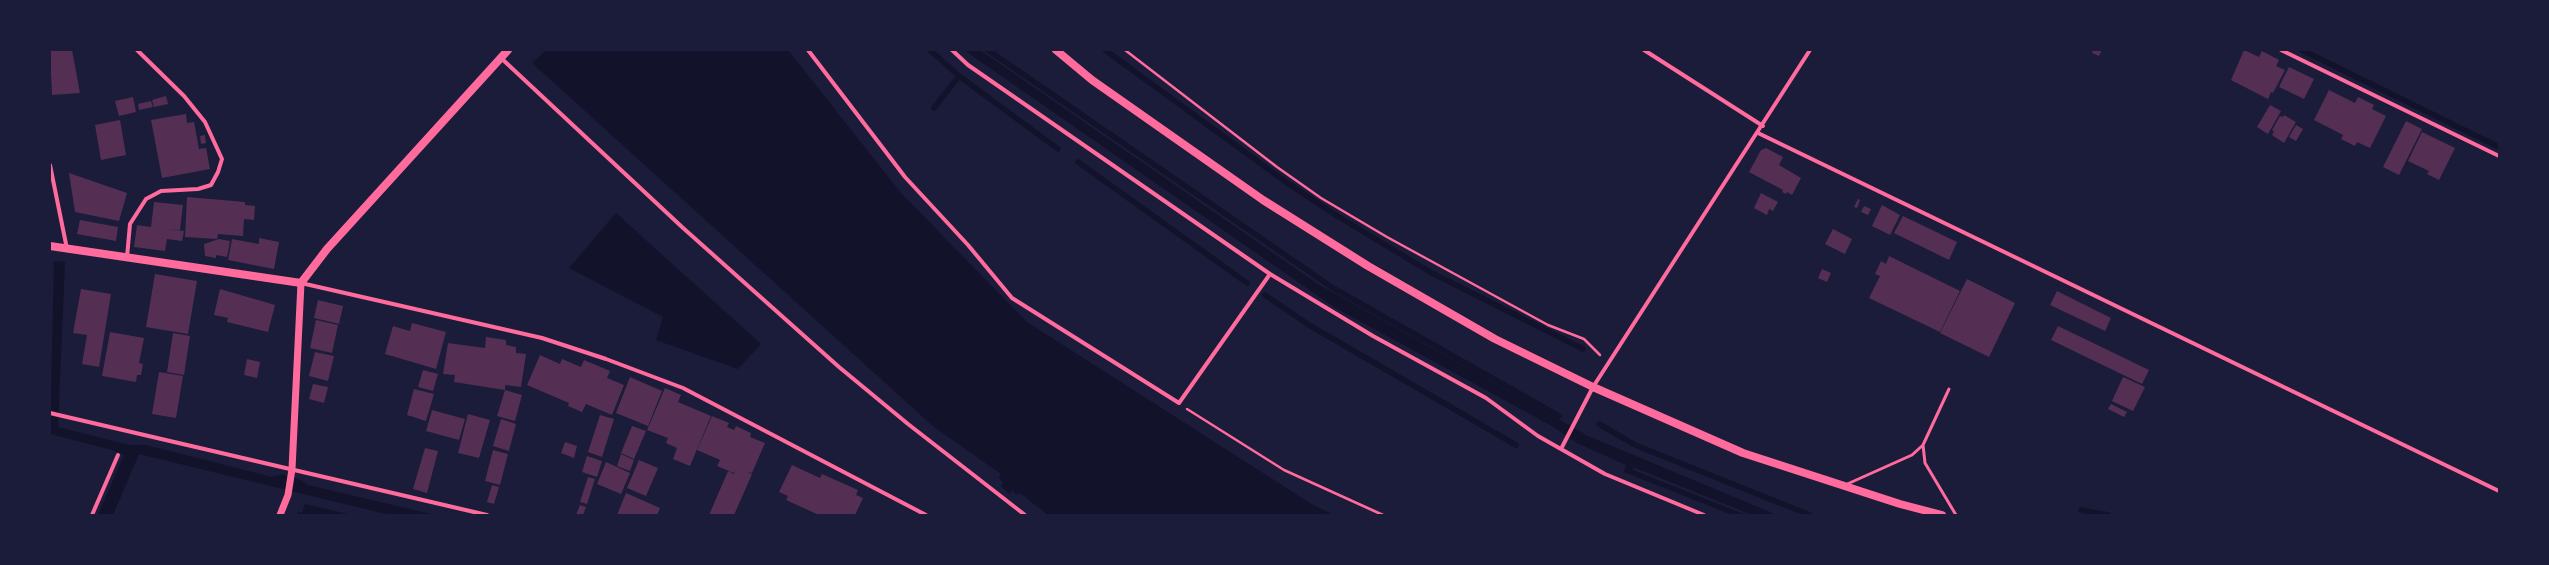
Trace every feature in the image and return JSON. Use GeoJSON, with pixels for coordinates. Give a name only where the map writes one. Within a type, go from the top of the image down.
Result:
{"type":"FeatureCollection","features":[{"type":"Feature","properties":{"kind":"main road"},"geometry":{"type":"LineString","coordinates":[[50,246],[301,283],[327,249],[508,50]]}},
{"type":"Feature","properties":{"kind":"main road"},"geometry":{"type":"LineString","coordinates":[[1056,50],[1092,80],[1269,204],[1368,266],[1495,339],[1592,387],[1743,453],[1842,486],[1942,515]]}},
{"type":"Feature","properties":{"kind":"street"},"geometry":{"type":"LineString","coordinates":[[127,257],[130,224],[146,199],[160,191],[198,189],[211,185],[218,172],[222,159],[205,122],[184,96],[138,50]]}},
{"type":"Feature","properties":{"kind":"street"},"geometry":{"type":"LineString","coordinates":[[808,50],[905,178],[968,245],[1012,298],[1179,403],[1270,274]]}},
{"type":"Feature","properties":{"kind":"street"},"geometry":{"type":"LineString","coordinates":[[952,50],[968,65],[1270,274],[1373,336],[1486,398],[1538,436],[1605,474],[1704,515]]}},
{"type":"Feature","properties":{"kind":"street"},"geometry":{"type":"LineString","coordinates":[[1644,50],[1762,126]]}},
{"type":"Feature","properties":{"kind":"street"},"geometry":{"type":"LineString","coordinates":[[1561,449],[1592,387],[1758,133],[1810,50]]}},
{"type":"Feature","properties":{"kind":"street"},"geometry":{"type":"LineString","coordinates":[[2281,50],[2499,156]]}},
{"type":"Feature","properties":{"kind":"street"},"geometry":{"type":"LineString","coordinates":[[501,58],[682,228],[839,367],[908,424],[1025,515]]}},
{"type":"Feature","properties":{"kind":"street"},"geometry":{"type":"LineString","coordinates":[[1758,133],[2499,491]]}},
{"type":"Feature","properties":{"kind":"street"},"geometry":{"type":"LineString","coordinates":[[50,165],[67,249]]}},
{"type":"Feature","properties":{"kind":"street"},"geometry":{"type":"LineString","coordinates":[[280,515],[288,495],[291,472],[301,283],[542,338],[606,359],[683,388],[874,486],[926,515]]}},
{"type":"Feature","properties":{"kind":"street"},"geometry":{"type":"LineString","coordinates":[[50,413],[291,472],[487,515]]}},
{"type":"Feature","properties":{"kind":"street"},"geometry":{"type":"LineString","coordinates":[[92,515],[118,455]]}},
{"type":"Feature","properties":{"kind":"lane"},"geometry":{"type":"LineString","coordinates":[[1842,486],[1912,455],[1923,445],[1949,389]]}},
{"type":"Feature","properties":{"kind":"lane"},"geometry":{"type":"LineString","coordinates":[[1923,445],[1925,463],[1956,515]]}},
{"type":"Feature","properties":{"kind":"path"},"geometry":{"type":"LineString","coordinates":[[1125,50],[1277,167],[1321,198],[1387,237],[1548,325],[1584,338],[1595,347],[1607,365]]}},
{"type":"Feature","properties":{"kind":"path"},"geometry":{"type":"LineString","coordinates":[[1179,403],[1284,470],[1383,515]]}},
{"type":"Feature","properties":{"kind":"shaded area"},"geometry":{"type":"Polygon","coordinates":[[[546,50],[788,50],[901,193],[1027,322],[1313,505],[1334,515],[1048,515],[1020,493],[1017,495],[1012,490],[1010,494],[1001,486],[1003,483],[999,478],[1001,474],[934,427],[532,63],[546,50]]]}},
{"type":"Feature","properties":{"kind":"shaded area"},"geometry":{"type":"Polygon","coordinates":[[[964,50],[980,50],[1318,284],[1588,436],[1777,515],[1752,515],[1633,467],[1633,470],[1746,515],[1732,515],[1624,472],[1626,465],[1577,443],[1552,426],[1334,307],[964,50]]]}},
{"type":"Feature","properties":{"kind":"shaded area"},"geometry":{"type":"Polygon","coordinates":[[[616,213],[761,344],[738,369],[656,340],[663,317],[569,268],[616,213]]]}},
{"type":"Feature","properties":{"kind":"shaded area"},"geometry":{"type":"Polygon","coordinates":[[[54,261],[65,262],[58,427],[129,445],[146,445],[272,477],[282,474],[301,480],[308,485],[435,515],[390,515],[139,454],[113,515],[98,515],[124,455],[112,450],[50,434],[54,261]]]}},
{"type":"Feature","properties":{"kind":"shaded area"},"geometry":{"type":"Polygon","coordinates":[[[305,504],[352,515],[297,515],[298,512],[302,513],[305,504]]]}},
{"type":"Feature","properties":{"kind":"building"},"geometry":{"type":"Polygon","coordinates":[[[50,50],[72,50],[80,93],[52,95],[50,50]]]}},
{"type":"Feature","properties":{"kind":"building"},"geometry":{"type":"Polygon","coordinates":[[[2093,50],[2102,50],[2099,56],[2092,53],[2093,50]]]}},
{"type":"Feature","properties":{"kind":"building"},"geometry":{"type":"Polygon","coordinates":[[[2244,50],[2259,57],[2262,51],[2279,60],[2276,66],[2285,70],[2273,93],[2271,92],[2268,99],[2231,80],[2244,50]]]}},
{"type":"Feature","properties":{"kind":"building"},"geometry":{"type":"Polygon","coordinates":[[[2289,67],[2314,79],[2304,99],[2279,87],[2289,67]]]}},
{"type":"Feature","properties":{"kind":"building"},"geometry":{"type":"Polygon","coordinates":[[[2329,90],[2355,103],[2358,97],[2374,105],[2372,109],[2386,116],[2370,148],[2357,142],[2355,146],[2341,139],[2343,135],[2314,120],[2329,90]]]}},
{"type":"Feature","properties":{"kind":"building"},"geometry":{"type":"Polygon","coordinates":[[[166,96],[168,104],[154,107],[152,100],[166,96]]]}},
{"type":"Feature","properties":{"kind":"building"},"geometry":{"type":"Polygon","coordinates":[[[133,97],[136,112],[119,116],[115,101],[133,97]]]}},
{"type":"Feature","properties":{"kind":"building"},"geometry":{"type":"Polygon","coordinates":[[[151,101],[153,107],[139,110],[138,104],[151,101]]]}},
{"type":"Feature","properties":{"kind":"building"},"geometry":{"type":"Polygon","coordinates":[[[2270,105],[2281,111],[2268,134],[2257,127],[2270,105]]]}},
{"type":"Feature","properties":{"kind":"building"},"geometry":{"type":"Polygon","coordinates":[[[186,114],[187,123],[194,122],[199,149],[206,148],[210,169],[162,178],[151,120],[186,114]]]}},
{"type":"Feature","properties":{"kind":"building"},"geometry":{"type":"Polygon","coordinates":[[[2284,115],[2296,122],[2284,143],[2272,135],[2274,131],[2272,130],[2280,116],[2283,117],[2284,115]]]}},
{"type":"Feature","properties":{"kind":"building"},"geometry":{"type":"Polygon","coordinates":[[[120,120],[126,155],[101,160],[95,125],[120,120]]]}},
{"type":"Feature","properties":{"kind":"building"},"geometry":{"type":"Polygon","coordinates":[[[2406,121],[2422,129],[2399,175],[2383,167],[2406,121]]]}},
{"type":"Feature","properties":{"kind":"building"},"geometry":{"type":"Polygon","coordinates":[[[2296,125],[2303,129],[2296,141],[2289,137],[2296,125]]]}},
{"type":"Feature","properties":{"kind":"building"},"geometry":{"type":"Polygon","coordinates":[[[2422,132],[2455,148],[2439,180],[2427,174],[2429,171],[2408,161],[2422,132]]]}},
{"type":"Feature","properties":{"kind":"building"},"geometry":{"type":"Polygon","coordinates":[[[205,135],[206,143],[201,144],[200,136],[205,135]]]}},
{"type":"Feature","properties":{"kind":"building"},"geometry":{"type":"Polygon","coordinates":[[[1766,148],[1783,157],[1779,165],[1801,178],[1792,195],[1787,192],[1786,194],[1782,192],[1783,190],[1749,172],[1761,150],[1766,148]]]}},
{"type":"Feature","properties":{"kind":"building"},"geometry":{"type":"Polygon","coordinates":[[[69,173],[127,193],[119,221],[75,212],[69,173]]]}},
{"type":"Feature","properties":{"kind":"building"},"geometry":{"type":"Polygon","coordinates":[[[1761,193],[1778,202],[1773,211],[1769,209],[1767,215],[1754,208],[1761,193]]]}},
{"type":"Feature","properties":{"kind":"building"},"geometry":{"type":"Polygon","coordinates":[[[187,197],[245,202],[245,205],[255,206],[254,220],[244,219],[243,236],[218,234],[217,239],[185,237],[187,197]]]}},
{"type":"Feature","properties":{"kind":"building"},"geometry":{"type":"Polygon","coordinates":[[[1858,199],[1860,200],[1857,208],[1854,207],[1858,199]]]}},
{"type":"Feature","properties":{"kind":"building"},"geometry":{"type":"Polygon","coordinates":[[[154,202],[183,205],[180,230],[168,229],[184,231],[182,241],[167,239],[165,251],[134,247],[137,225],[151,227],[154,202]]]}},
{"type":"Feature","properties":{"kind":"building"},"geometry":{"type":"Polygon","coordinates":[[[1882,205],[1900,215],[1890,235],[1872,226],[1882,205]]]}},
{"type":"Feature","properties":{"kind":"building"},"geometry":{"type":"Polygon","coordinates":[[[1864,206],[1871,209],[1868,215],[1861,212],[1864,206]]]}},
{"type":"Feature","properties":{"kind":"building"},"geometry":{"type":"Polygon","coordinates":[[[1903,216],[1957,242],[1949,260],[1894,233],[1903,216]]]}},
{"type":"Feature","properties":{"kind":"building"},"geometry":{"type":"Polygon","coordinates":[[[80,220],[118,227],[116,241],[77,234],[80,220]]]}},
{"type":"Feature","properties":{"kind":"building"},"geometry":{"type":"Polygon","coordinates":[[[1833,229],[1852,239],[1845,254],[1825,244],[1833,229]]]}},
{"type":"Feature","properties":{"kind":"building"},"geometry":{"type":"Polygon","coordinates":[[[259,238],[279,242],[274,269],[228,260],[232,239],[259,244],[259,238]]]}},
{"type":"Feature","properties":{"kind":"building"},"geometry":{"type":"Polygon","coordinates":[[[219,239],[230,241],[227,257],[216,255],[216,258],[205,256],[204,244],[219,239]]]}},
{"type":"Feature","properties":{"kind":"building"},"geometry":{"type":"Polygon","coordinates":[[[1889,256],[1960,291],[1940,332],[1869,298],[1880,276],[1875,274],[1881,261],[1886,264],[1889,256]]]}},
{"type":"Feature","properties":{"kind":"building"},"geometry":{"type":"Polygon","coordinates":[[[1822,269],[1831,273],[1827,282],[1818,278],[1822,269]]]}},
{"type":"Feature","properties":{"kind":"building"},"geometry":{"type":"Polygon","coordinates":[[[155,274],[197,281],[188,334],[146,327],[155,274]]]}},
{"type":"Feature","properties":{"kind":"building"},"geometry":{"type":"Polygon","coordinates":[[[1967,279],[2015,303],[1989,357],[1940,333],[1967,279]]]}},
{"type":"Feature","properties":{"kind":"building"},"geometry":{"type":"Polygon","coordinates":[[[81,289],[111,294],[99,367],[82,364],[87,335],[73,333],[81,289]]]}},
{"type":"Feature","properties":{"kind":"building"},"geometry":{"type":"Polygon","coordinates":[[[220,289],[275,305],[268,332],[227,322],[228,318],[214,315],[220,289]]]}},
{"type":"Feature","properties":{"kind":"building"},"geometry":{"type":"Polygon","coordinates":[[[2057,291],[2111,318],[2105,331],[2050,305],[2057,291]]]}},
{"type":"Feature","properties":{"kind":"building"},"geometry":{"type":"Polygon","coordinates":[[[318,300],[343,306],[339,324],[314,318],[318,300]]]}},
{"type":"Feature","properties":{"kind":"building"},"geometry":{"type":"Polygon","coordinates":[[[316,320],[338,325],[332,353],[310,348],[316,320]]]}},
{"type":"Feature","properties":{"kind":"building"},"geometry":{"type":"Polygon","coordinates":[[[412,323],[446,332],[436,369],[385,354],[393,326],[410,331],[412,323]]]}},
{"type":"Feature","properties":{"kind":"building"},"geometry":{"type":"Polygon","coordinates":[[[2058,326],[2149,370],[2142,384],[2051,340],[2058,326]]]}},
{"type":"Feature","properties":{"kind":"building"},"geometry":{"type":"Polygon","coordinates":[[[110,332],[144,338],[139,363],[143,364],[141,375],[137,375],[136,382],[102,376],[110,332]]]}},
{"type":"Feature","properties":{"kind":"building"},"geometry":{"type":"Polygon","coordinates":[[[173,333],[190,336],[184,375],[167,372],[173,333]]]}},
{"type":"Feature","properties":{"kind":"building"},"geometry":{"type":"Polygon","coordinates":[[[486,337],[506,340],[506,345],[516,347],[516,353],[526,354],[521,387],[505,385],[505,390],[454,382],[455,375],[443,374],[448,343],[485,348],[486,337]]]}},
{"type":"Feature","properties":{"kind":"building"},"geometry":{"type":"Polygon","coordinates":[[[315,352],[334,356],[328,381],[309,376],[315,352]]]}},
{"type":"Feature","properties":{"kind":"building"},"geometry":{"type":"Polygon","coordinates":[[[540,355],[560,364],[562,359],[581,367],[584,360],[610,371],[607,378],[624,385],[612,415],[586,404],[582,412],[568,406],[569,403],[527,385],[540,355]]]}},
{"type":"Feature","properties":{"kind":"building"},"geometry":{"type":"Polygon","coordinates":[[[247,359],[260,362],[257,378],[244,375],[247,359]]]}},
{"type":"Feature","properties":{"kind":"building"},"geometry":{"type":"Polygon","coordinates":[[[423,370],[438,374],[433,391],[418,387],[423,370]]]}},
{"type":"Feature","properties":{"kind":"building"},"geometry":{"type":"Polygon","coordinates":[[[159,372],[183,376],[176,418],[152,414],[159,372]]]}},
{"type":"Feature","properties":{"kind":"building"},"geometry":{"type":"Polygon","coordinates":[[[630,377],[662,391],[648,426],[616,413],[630,377]]]}},
{"type":"Feature","properties":{"kind":"building"},"geometry":{"type":"Polygon","coordinates":[[[2123,377],[2145,387],[2133,411],[2112,401],[2123,377]]]}},
{"type":"Feature","properties":{"kind":"building"},"geometry":{"type":"Polygon","coordinates":[[[313,384],[328,387],[324,403],[309,399],[313,384]]]}},
{"type":"Feature","properties":{"kind":"building"},"geometry":{"type":"Polygon","coordinates":[[[665,388],[681,395],[678,402],[711,416],[690,466],[673,459],[677,448],[666,443],[668,438],[647,430],[665,388]]]}},
{"type":"Feature","properties":{"kind":"building"},"geometry":{"type":"Polygon","coordinates":[[[414,389],[434,394],[426,421],[407,415],[414,389]]]}},
{"type":"Feature","properties":{"kind":"building"},"geometry":{"type":"Polygon","coordinates":[[[505,390],[522,395],[515,421],[497,416],[505,390]]]}},
{"type":"Feature","properties":{"kind":"building"},"geometry":{"type":"Polygon","coordinates":[[[2111,404],[2127,412],[2124,417],[2108,409],[2111,404]]]}},
{"type":"Feature","properties":{"kind":"building"},"geometry":{"type":"Polygon","coordinates":[[[432,410],[465,419],[459,440],[426,431],[432,410]]]}},
{"type":"Feature","properties":{"kind":"building"},"geometry":{"type":"Polygon","coordinates":[[[468,414],[490,420],[479,458],[458,453],[468,414]]]}},
{"type":"Feature","properties":{"kind":"building"},"geometry":{"type":"Polygon","coordinates":[[[600,415],[614,419],[602,457],[588,452],[600,415]]]}},
{"type":"Feature","properties":{"kind":"building"},"geometry":{"type":"Polygon","coordinates":[[[712,416],[729,423],[727,427],[734,430],[736,426],[751,433],[750,437],[765,443],[752,473],[747,472],[752,474],[734,515],[709,515],[728,471],[734,474],[737,467],[734,473],[717,466],[720,460],[697,450],[712,416]]]}},
{"type":"Feature","properties":{"kind":"building"},"geometry":{"type":"Polygon","coordinates":[[[501,419],[516,424],[509,451],[493,446],[501,419]]]}},
{"type":"Feature","properties":{"kind":"building"},"geometry":{"type":"Polygon","coordinates":[[[632,426],[646,431],[634,459],[621,453],[632,426]]]}},
{"type":"Feature","properties":{"kind":"building"},"geometry":{"type":"Polygon","coordinates":[[[565,442],[577,446],[574,458],[561,453],[565,442]]]}},
{"type":"Feature","properties":{"kind":"building"},"geometry":{"type":"Polygon","coordinates":[[[425,448],[438,451],[427,493],[413,489],[425,448]]]}},
{"type":"Feature","properties":{"kind":"building"},"geometry":{"type":"Polygon","coordinates":[[[493,450],[508,454],[500,485],[485,481],[493,450]]]}},
{"type":"Feature","properties":{"kind":"building"},"geometry":{"type":"Polygon","coordinates":[[[621,454],[634,460],[630,471],[617,466],[621,454]]]}},
{"type":"Feature","properties":{"kind":"building"},"geometry":{"type":"Polygon","coordinates":[[[587,456],[602,461],[597,477],[582,472],[587,456]]]}},
{"type":"Feature","properties":{"kind":"building"},"geometry":{"type":"Polygon","coordinates":[[[639,460],[658,468],[646,496],[627,488],[639,460]]]}},
{"type":"Feature","properties":{"kind":"building"},"geometry":{"type":"Polygon","coordinates":[[[606,462],[630,473],[621,494],[597,484],[606,462]]]}},
{"type":"Feature","properties":{"kind":"building"},"geometry":{"type":"Polygon","coordinates":[[[792,465],[820,478],[822,474],[858,490],[856,495],[863,498],[855,515],[819,515],[786,500],[788,496],[779,492],[792,465]]]}},
{"type":"Feature","properties":{"kind":"building"},"geometry":{"type":"Polygon","coordinates":[[[588,477],[595,479],[587,504],[580,502],[588,477]]]}},
{"type":"Feature","properties":{"kind":"building"},"geometry":{"type":"Polygon","coordinates":[[[492,485],[499,487],[494,504],[487,502],[492,485]]]}},
{"type":"Feature","properties":{"kind":"building"},"geometry":{"type":"Polygon","coordinates":[[[626,493],[660,508],[657,515],[617,515],[626,493]]]}},
{"type":"Feature","properties":{"kind":"building"},"geometry":{"type":"Polygon","coordinates":[[[580,505],[586,507],[583,515],[576,515],[580,505]]]}},
{"type":"Feature","properties":{"kind":"waterway"},"geometry":{"type":"LineString","coordinates":[[930,50],[959,76],[1058,149]]}},
{"type":"Feature","properties":{"kind":"waterway"},"geometry":{"type":"LineString","coordinates":[[988,50],[1333,288],[1559,416]]}},
{"type":"Feature","properties":{"kind":"waterway"},"geometry":{"type":"LineString","coordinates":[[1105,50],[1286,182],[1334,214],[1430,272],[1583,349]]}},
{"type":"Feature","properties":{"kind":"waterway"},"geometry":{"type":"LineString","coordinates":[[2302,50],[2499,147]]}},
{"type":"Feature","properties":{"kind":"waterway"},"geometry":{"type":"LineString","coordinates":[[934,108],[959,76]]}},
{"type":"Feature","properties":{"kind":"waterway"},"geometry":{"type":"LineString","coordinates":[[1078,162],[1247,283]]}},
{"type":"Feature","properties":{"kind":"waterway"},"geometry":{"type":"LineString","coordinates":[[1265,295],[1309,325],[1516,445]]}},
{"type":"Feature","properties":{"kind":"waterway"},"geometry":{"type":"LineString","coordinates":[[1599,424],[1635,445],[1810,515]]}},
{"type":"Feature","properties":{"kind":"waterway"},"geometry":{"type":"LineString","coordinates":[[2081,510],[2108,515]]}}]}
